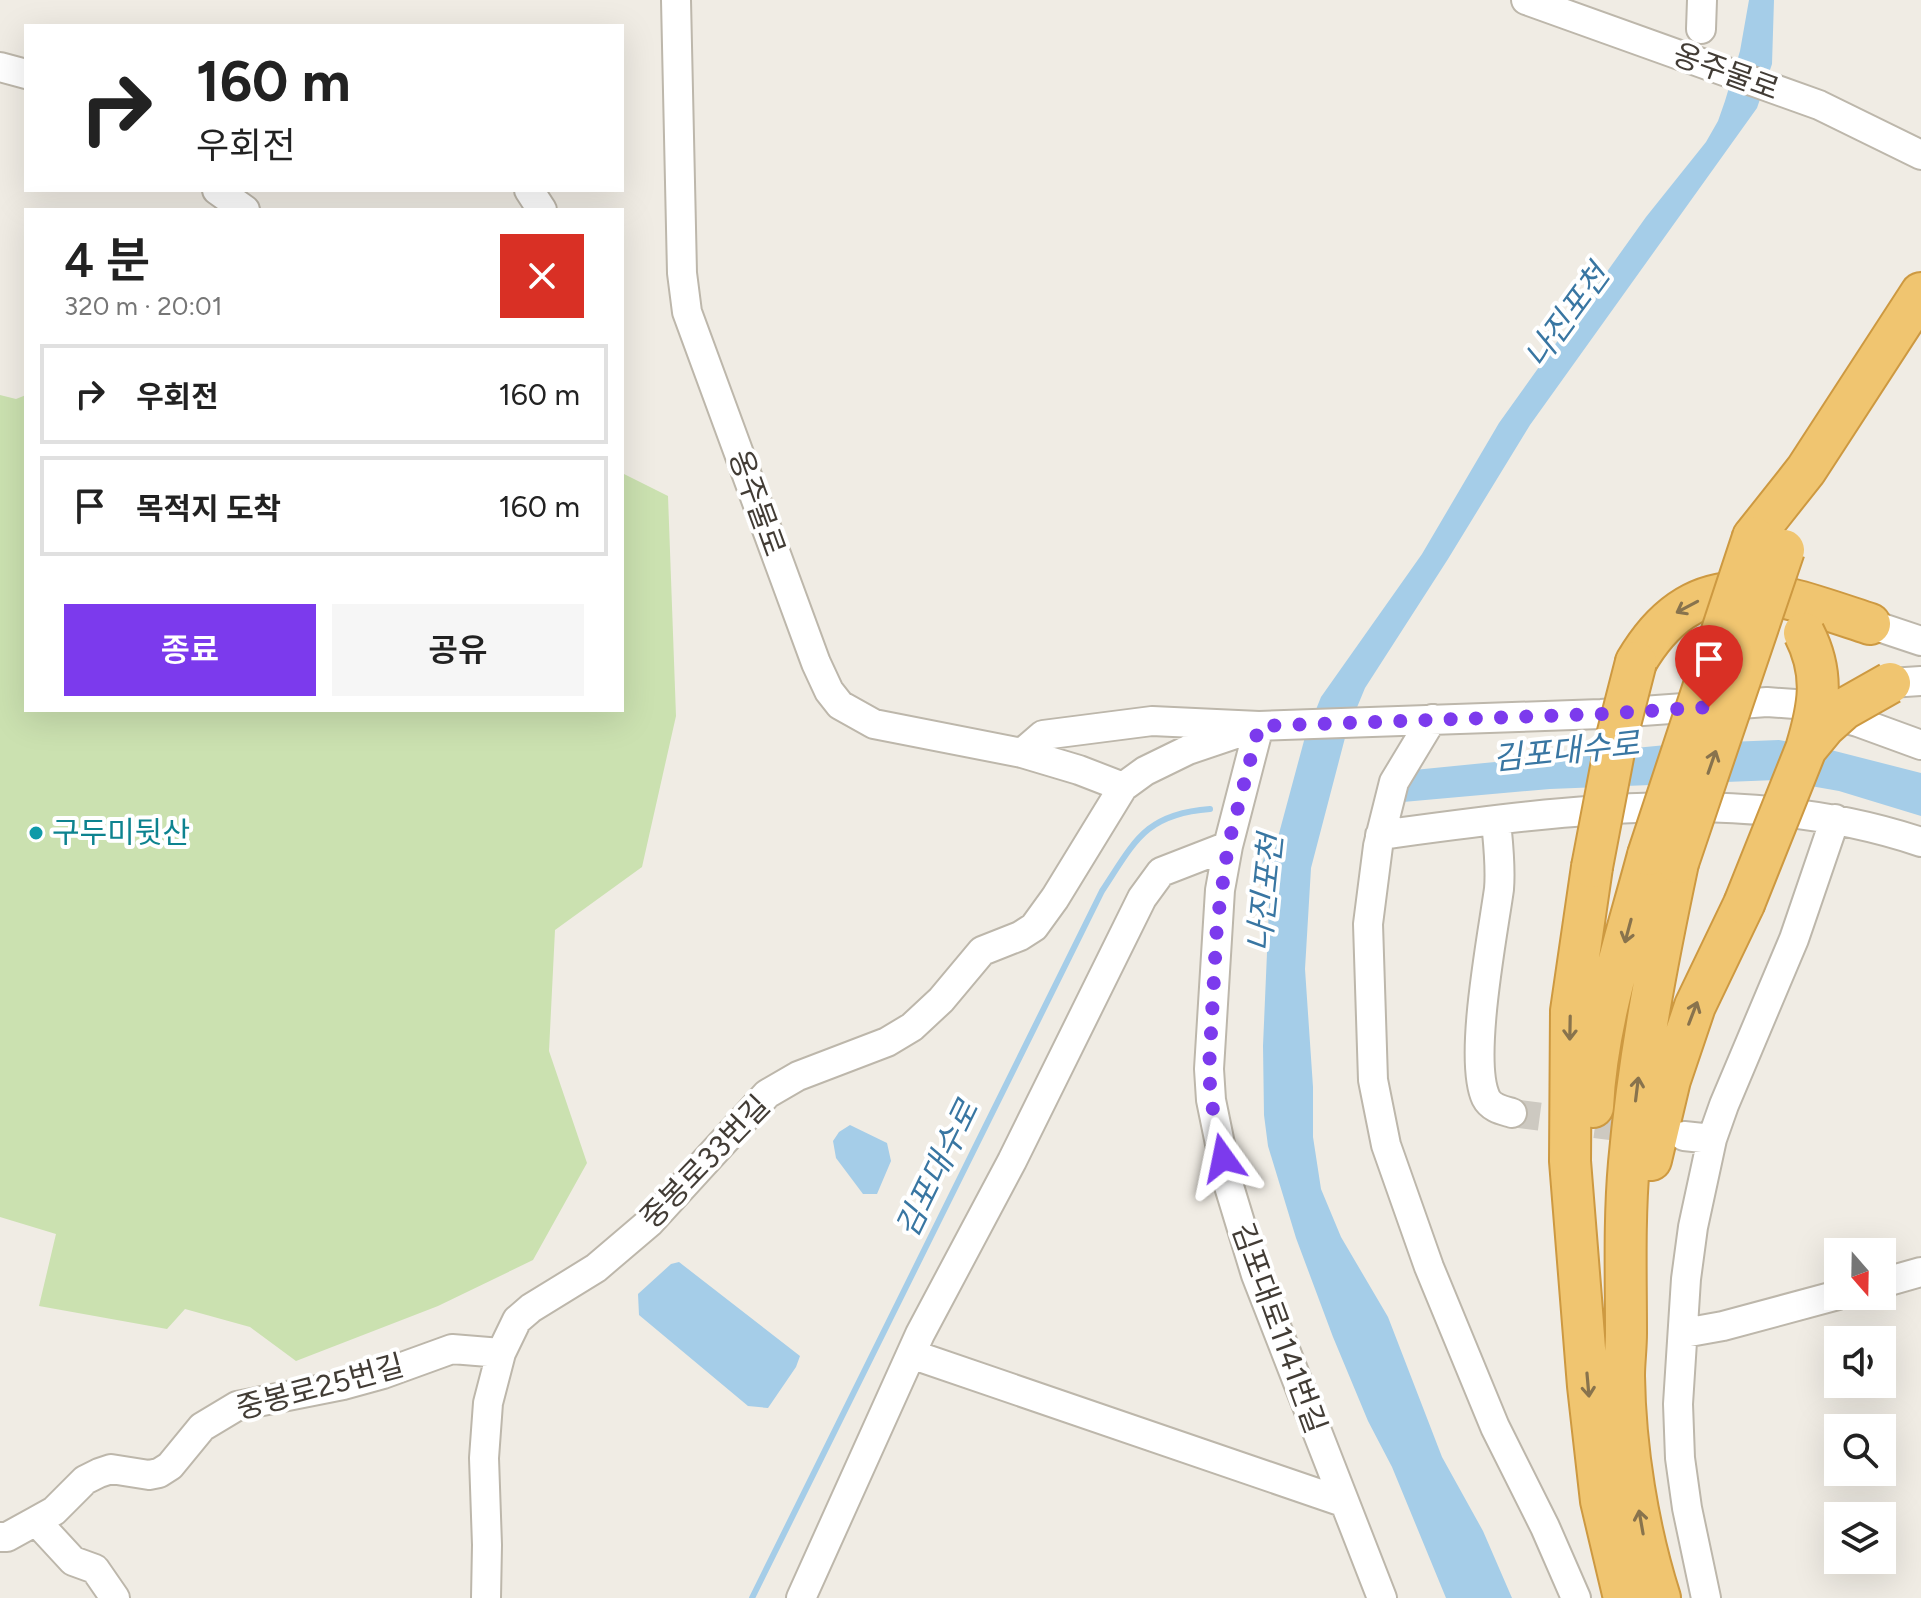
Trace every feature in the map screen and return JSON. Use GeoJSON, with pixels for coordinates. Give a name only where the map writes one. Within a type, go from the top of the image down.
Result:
{"type":"FeatureCollection","features":[{"type":"Feature","properties":{"kind":"highway"},"geometry":{"type":"LineString","coordinates":[[1583,1307],[1595,1071],[1606,1014],[1663,859],[1769,544],[1806,470],[1921,293]]}},
{"type":"Feature","properties":{"kind":"highway"},"geometry":{"type":"LineString","coordinates":[[1769,544],[1825,472],[1921,323]]}},
{"type":"Feature","properties":{"kind":"highway"},"geometry":{"type":"LineString","coordinates":[[1626,1335],[1647,1178],[1670,1080],[1695,1006],[1744,904],[1806,749],[1814,721],[1819,677],[1814,652],[1794,617],[1750,591]]}},
{"type":"Feature","properties":{"kind":"highway"},"geometry":{"type":"LineString","coordinates":[[1624,1598],[1601,1501],[1588,1386],[1570,1161],[1571,1011],[1592,867],[1617,736],[1636,662],[1650,638],[1671,616],[1694,602],[1717,595],[1750,591],[1786,596],[1870,624]]}},
{"type":"Feature","properties":{"kind":"highway"},"geometry":{"type":"LineString","coordinates":[[1806,749],[1844,709],[1906,682]]}},
{"type":"Feature","properties":{"kind":"highway"},"geometry":{"type":"LineString","coordinates":[[1660,1598],[1641,1528],[1632,1460],[1624,1377],[1624,1249],[1629,1164],[1650,998],[1663,859]]}},
{"type":"Feature","properties":{"kind":"street","name":"옹주물로"},"geometry":{"type":"LineString","coordinates":[[676,0],[681,258],[687,312],[798,616],[829,691],[840,705],[874,724],[1022,753],[1123,787]]}},
{"type":"Feature","properties":{"kind":"street","name":"옹주물로"},"geometry":{"type":"LineString","coordinates":[[1526,0],[1819,105],[1921,155]]}},
{"type":"Feature","properties":{"kind":"street"},"geometry":{"type":"LineString","coordinates":[[1701,29],[1702,0]]}},
{"type":"Feature","properties":{"kind":"street"},"geometry":{"type":"LineString","coordinates":[[0,67],[24,73]]}},
{"type":"Feature","properties":{"kind":"street"},"geometry":{"type":"LineString","coordinates":[[220,192],[242,208]]}},
{"type":"Feature","properties":{"kind":"street"},"geometry":{"type":"LineString","coordinates":[[1870,624],[1921,641]]}},
{"type":"Feature","properties":{"kind":"street"},"geometry":{"type":"LineString","coordinates":[[1022,753],[1043,735],[1152,721],[1266,725],[1652,712],[1767,702],[1795,704],[1921,745]]}},
{"type":"Feature","properties":{"kind":"street"},"geometry":{"type":"LineString","coordinates":[[1423,720],[1394,782],[1380,835],[1368,924],[1373,1080],[1386,1145],[1429,1267],[1482,1398],[1576,1598]]}},
{"type":"Feature","properties":{"kind":"street"},"geometry":{"type":"LineString","coordinates":[[1123,787],[1145,771],[1188,750],[1266,725]]}},
{"type":"Feature","properties":{"kind":"street","name":"김포대로1141번길"},"geometry":{"type":"LineString","coordinates":[[1266,725],[1228,846],[1217,924],[1209,1069],[1217,1133],[1256,1275],[1382,1598]]}},
{"type":"Feature","properties":{"kind":"street","name":"중봉로33번길"},"geometry":{"type":"LineString","coordinates":[[486,1598],[485,1430],[493,1376],[517,1320],[596,1268],[650,1222],[767,1094],[798,1076],[887,1042],[912,1027],[941,1000],[982,951],[1034,927],[1123,787]]}},
{"type":"Feature","properties":{"kind":"street"},"geometry":{"type":"LineString","coordinates":[[1380,835],[1496,821],[1697,806],[1758,808],[1835,819],[1921,842]]}},
{"type":"Feature","properties":{"kind":"street"},"geometry":{"type":"LineString","coordinates":[[1706,1598],[1687,1508],[1680,1458],[1678,1404],[1698,1138],[1724,1105],[1794,939],[1835,819]]}},
{"type":"Feature","properties":{"kind":"street"},"geometry":{"type":"LineString","coordinates":[[1496,821],[1500,866],[1482,1025],[1482,1078],[1487,1100],[1497,1109],[1512,1113]]}},
{"type":"Feature","properties":{"kind":"street"},"geometry":{"type":"LineString","coordinates":[[801,1598],[911,1354],[1038,1110],[1142,898],[1161,872],[1228,846]]}},
{"type":"Feature","properties":{"kind":"street"},"geometry":{"type":"LineString","coordinates":[[1896,1279],[1921,1272]]}},
{"type":"Feature","properties":{"kind":"street"},"geometry":{"type":"LineString","coordinates":[[1684,1333],[1723,1326],[1824,1299]]}},
{"type":"Feature","properties":{"kind":"street","name":"중봉로25번길"},"geometry":{"type":"LineString","coordinates":[[0,1537],[7,1537],[54,1511],[85,1480],[99,1473],[111,1469],[149,1475],[159,1473],[170,1466],[202,1427],[237,1406],[343,1385],[452,1349],[501,1353]]}},
{"type":"Feature","properties":{"kind":"street"},"geometry":{"type":"LineString","coordinates":[[911,1354],[1343,1502]]}},
{"type":"Feature","properties":{"kind":"street"},"geometry":{"type":"LineString","coordinates":[[36,1521],[73,1561],[95,1569],[115,1598]]}},
{"type":"Feature","properties":{"kind":"green space"},"geometry":{"type":"Polygon","coordinates":[[[0,395],[16,399],[24,396],[24,712],[624,712],[624,474],[668,496],[676,716],[642,867],[555,930],[549,1051],[587,1163],[533,1260],[438,1306],[296,1361],[250,1327],[185,1309],[167,1329],[39,1306],[56,1234],[0,1217],[0,395]]]}},
{"type":"Feature","properties":{"kind":"water"},"geometry":{"type":"Polygon","coordinates":[[[1749,0],[1774,0],[1772,64],[1757,108],[1530,425],[1365,688],[1346,734],[1311,868],[1305,969],[1313,1137],[1321,1189],[1341,1237],[1388,1317],[1442,1457],[1483,1531],[1512,1598],[1446,1598],[1392,1467],[1368,1421],[1333,1337],[1296,1238],[1268,1146],[1264,1115],[1263,1046],[1270,883],[1268,870],[1262,865],[1264,857],[1274,852],[1305,737],[1321,697],[1422,554],[1499,423],[1646,217],[1706,142],[1718,121],[1740,51],[1749,0]]]}},
{"type":"Feature","properties":{"kind":"water"},"geometry":{"type":"Polygon","coordinates":[[[1779,740],[1921,773],[1921,816],[1839,791],[1776,780],[1550,789],[1403,802],[1405,783],[1414,770],[1676,744],[1779,740]]]}},
{"type":"Feature","properties":{"kind":"water"},"geometry":{"type":"Polygon","coordinates":[[[850,1125],[887,1143],[891,1161],[877,1194],[863,1194],[836,1158],[833,1141],[839,1132],[850,1125]]]}},
{"type":"Feature","properties":{"kind":"water"},"geometry":{"type":"Polygon","coordinates":[[[679,1262],[800,1356],[768,1408],[748,1406],[639,1315],[638,1294],[671,1264],[679,1262]]]}},
{"type":"Feature","properties":{"kind":"waterway","name":"김포대수로"},"geometry":{"type":"LineString","coordinates":[[752,1598],[1102,891],[1144,833],[1170,817],[1210,809]]}},
{"type":"Feature","properties":{"kind":"tunnel"},"geometry":{"type":"LineString","coordinates":[[1512,1113],[1648,1131]]}},
{"type":"Feature","properties":{"kind":"place","name":"구두미뒷산"},"geometry":{"type":"Point","coordinates":[36,833]}},
{"type":"Feature","properties":{"kind":"route"},"geometry":{"type":"LineString","coordinates":[[1223,1158],[1211,1100],[1209,1069],[1217,924],[1228,846],[1259,726],[1601,714],[1709,707]]}},
{"type":"Feature","properties":{"kind":"water label","name":"나진포천"},"geometry":{"type":"Point","coordinates":[1567,316]}},
{"type":"Feature","properties":{"kind":"water label","name":"나진포천"},"geometry":{"type":"Point","coordinates":[1265,893]}}]}
